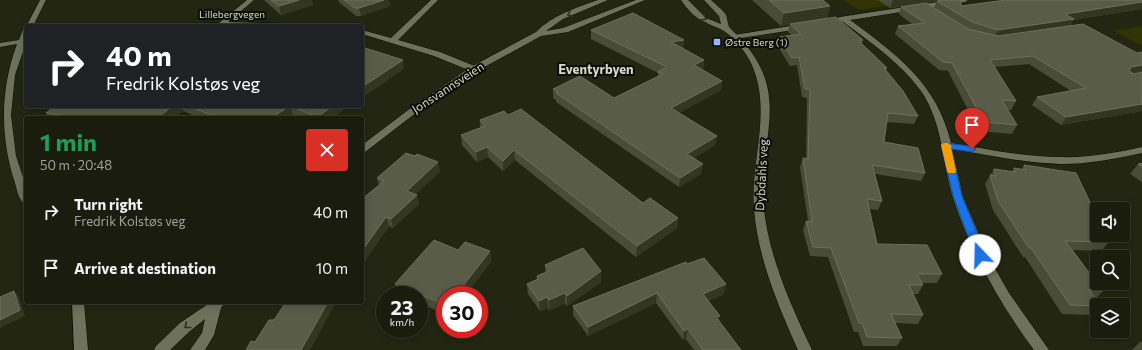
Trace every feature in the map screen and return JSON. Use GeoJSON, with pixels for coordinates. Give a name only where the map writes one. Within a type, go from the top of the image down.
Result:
{"type":"FeatureCollection","features":[{"type":"Feature","properties":{"kind":"street"},"geometry":{"type":"LineString","coordinates":[[30,24],[43,0]]}},
{"type":"Feature","properties":{"kind":"street"},"geometry":{"type":"LineString","coordinates":[[222,24],[251,0]]}},
{"type":"Feature","properties":{"kind":"street"},"geometry":{"type":"LineString","coordinates":[[393,41],[435,0]]}},
{"type":"Feature","properties":{"kind":"street","name":"Jonsvannsveien"},"geometry":{"type":"LineString","coordinates":[[539,34],[546,25],[566,15],[605,0]]}},
{"type":"Feature","properties":{"kind":"street","name":"Jonsvannsveien"},"geometry":{"type":"LineString","coordinates":[[364,148],[414,110],[474,69],[539,34],[565,30],[642,0]]}},
{"type":"Feature","properties":{"kind":"street","name":"Dybdahls veg"},"geometry":{"type":"LineString","coordinates":[[684,0],[702,18],[730,33]]}},
{"type":"Feature","properties":{"kind":"street","name":"Dybdahls veg"},"geometry":{"type":"LineString","coordinates":[[707,0],[722,15],[730,33],[755,62],[766,91],[768,106],[761,156],[760,216],[773,273],[789,315],[805,350]]}},
{"type":"Feature","properties":{"kind":"street"},"geometry":{"type":"LineString","coordinates":[[828,21],[965,0]]}},
{"type":"Feature","properties":{"kind":"street"},"geometry":{"type":"LineString","coordinates":[[923,6],[936,14]]}},
{"type":"Feature","properties":{"kind":"street"},"geometry":{"type":"LineString","coordinates":[[844,19],[892,57],[922,87],[933,104],[940,122],[957,196],[980,255],[1030,335],[1042,350]]}},
{"type":"Feature","properties":{"kind":"street"},"geometry":{"type":"LineString","coordinates":[[730,33],[813,24]]}},
{"type":"Feature","properties":{"kind":"street"},"geometry":{"type":"LineString","coordinates":[[364,33],[460,62],[474,69]]}},
{"type":"Feature","properties":{"kind":"street"},"geometry":{"type":"LineString","coordinates":[[0,45],[23,41]]}},
{"type":"Feature","properties":{"kind":"street"},"geometry":{"type":"LineString","coordinates":[[23,41],[5,78],[1,111],[4,136],[11,161],[24,195]]}},
{"type":"Feature","properties":{"kind":"street"},"geometry":{"type":"LineString","coordinates":[[946,145],[1044,159],[1074,161],[1114,156],[1142,150]]}},
{"type":"Feature","properties":{"kind":"street"},"geometry":{"type":"LineString","coordinates":[[78,304],[81,350]]}},
{"type":"Feature","properties":{"kind":"street"},"geometry":{"type":"LineString","coordinates":[[161,350],[185,327],[217,304]]}},
{"type":"Feature","properties":{"kind":"street"},"geometry":{"type":"LineString","coordinates":[[197,350],[208,335],[217,304]]}},
{"type":"Feature","properties":{"kind":"green space"},"geometry":{"type":"Polygon","coordinates":[[[843,0],[931,0],[859,10],[843,0]]]}},
{"type":"Feature","properties":{"kind":"green space"},"geometry":{"type":"Polygon","coordinates":[[[1142,26],[1142,46],[1113,31],[1142,26]]]}},
{"type":"Feature","properties":{"kind":"building"},"geometry":{"type":"Polygon","coordinates":[[[271,0],[299,0],[279,6],[271,0]]]}},
{"type":"Feature","properties":{"kind":"building"},"geometry":{"type":"Polygon","coordinates":[[[344,0],[384,0],[355,8],[344,0]]]}},
{"type":"Feature","properties":{"kind":"building"},"geometry":{"type":"Polygon","coordinates":[[[769,0],[823,0],[830,6],[784,13],[769,0]]]}},
{"type":"Feature","properties":{"kind":"building"},"geometry":{"type":"Polygon","coordinates":[[[961,0],[961,6],[1006,0],[1142,0],[1142,2],[1065,14],[1074,19],[998,30],[972,22],[937,1],[961,0]]]}},
{"type":"Feature","properties":{"kind":"building"},"geometry":{"type":"Polygon","coordinates":[[[926,3],[968,29],[998,36],[1083,24],[1137,53],[1142,52],[1142,65],[1131,67],[1129,71],[1134,74],[1142,72],[1142,104],[1066,117],[1037,97],[1086,88],[1033,56],[990,60],[1016,101],[1002,100],[1017,125],[984,122],[952,63],[943,62],[898,26],[925,23],[901,7],[926,3]]]}},
{"type":"Feature","properties":{"kind":"building"},"geometry":{"type":"Polygon","coordinates":[[[633,13],[684,40],[671,42],[704,60],[694,65],[722,81],[671,108],[717,136],[687,154],[703,164],[680,178],[556,93],[558,92],[553,89],[580,76],[614,98],[663,74],[658,72],[667,67],[591,30],[633,13]]]}},
{"type":"Feature","properties":{"kind":"building"},"geometry":{"type":"Polygon","coordinates":[[[836,17],[863,40],[859,41],[887,68],[884,68],[903,91],[918,116],[888,113],[884,142],[918,148],[925,173],[872,165],[882,201],[867,199],[877,244],[927,245],[942,274],[917,274],[923,285],[909,285],[923,315],[891,314],[902,338],[867,337],[862,323],[859,323],[831,248],[813,247],[806,221],[812,222],[803,158],[808,159],[810,89],[805,89],[799,57],[792,58],[779,37],[801,34],[790,24],[836,17]]]}},
{"type":"Feature","properties":{"kind":"building"},"geometry":{"type":"Polygon","coordinates":[[[365,48],[403,60],[364,86],[365,48]]]}},
{"type":"Feature","properties":{"kind":"building"},"geometry":{"type":"Polygon","coordinates":[[[52,108],[170,108],[160,116],[68,116],[46,113],[52,108]]]}},
{"type":"Feature","properties":{"kind":"building"},"geometry":{"type":"Polygon","coordinates":[[[194,108],[287,108],[274,116],[213,116],[194,108]]]}},
{"type":"Feature","properties":{"kind":"building"},"geometry":{"type":"Polygon","coordinates":[[[296,108],[330,108],[318,116],[315,116],[296,108]]]}},
{"type":"Feature","properties":{"kind":"building"},"geometry":{"type":"Polygon","coordinates":[[[521,109],[643,203],[650,198],[678,218],[637,246],[514,150],[503,161],[487,147],[476,152],[461,135],[485,126],[480,120],[504,111],[508,115],[521,109]]]}},
{"type":"Feature","properties":{"kind":"building"},"geometry":{"type":"Polygon","coordinates":[[[406,153],[415,156],[417,154],[438,162],[407,191],[417,195],[391,219],[386,217],[364,248],[364,197],[384,181],[377,178],[406,153]]]}},
{"type":"Feature","properties":{"kind":"building"},"geometry":{"type":"Polygon","coordinates":[[[1024,165],[1076,173],[1090,202],[1090,242],[1065,241],[1090,274],[1090,290],[1103,291],[1089,290],[1095,298],[1090,298],[1090,306],[1070,305],[1031,248],[1029,248],[998,201],[990,175],[996,176],[994,169],[1015,172],[1014,168],[1026,170],[1024,165]]]}},
{"type":"Feature","properties":{"kind":"building"},"geometry":{"type":"Polygon","coordinates":[[[434,240],[458,250],[465,242],[490,251],[463,286],[436,286],[436,301],[428,298],[428,286],[400,286],[395,284],[434,240]]]}},
{"type":"Feature","properties":{"kind":"building"},"geometry":{"type":"Polygon","coordinates":[[[583,248],[601,271],[567,296],[565,293],[549,300],[547,297],[539,301],[527,284],[538,279],[537,276],[549,271],[545,265],[583,248]]]}},
{"type":"Feature","properties":{"kind":"building"},"geometry":{"type":"Polygon","coordinates":[[[704,258],[726,284],[703,294],[720,316],[716,317],[741,350],[703,350],[688,329],[684,331],[657,293],[588,327],[573,306],[686,262],[687,264],[704,258]]]}},
{"type":"Feature","properties":{"kind":"building"},"geometry":{"type":"Polygon","coordinates":[[[14,291],[20,310],[0,320],[0,297],[14,291]]]}},
{"type":"Feature","properties":{"kind":"building"},"geometry":{"type":"Polygon","coordinates":[[[285,304],[327,304],[301,350],[246,350],[251,341],[255,342],[269,320],[274,320],[285,304]]]}},
{"type":"Feature","properties":{"kind":"slow traffic"},"geometry":{"type":"LineString","coordinates":[[948,146],[946,145],[952,171]]}},
{"type":"Feature","properties":{"kind":"place","name":"Østre Berg (1)"},"geometry":{"type":"Point","coordinates":[717,42]}},
{"type":"Feature","properties":{"kind":"district","name":"Eventyrbyen"},"geometry":{"type":"Point","coordinates":[596,69]}},
{"type":"Feature","properties":{"kind":"route"},"geometry":{"type":"LineString","coordinates":[[972,149],[946,145],[957,196],[980,255]]}}]}
